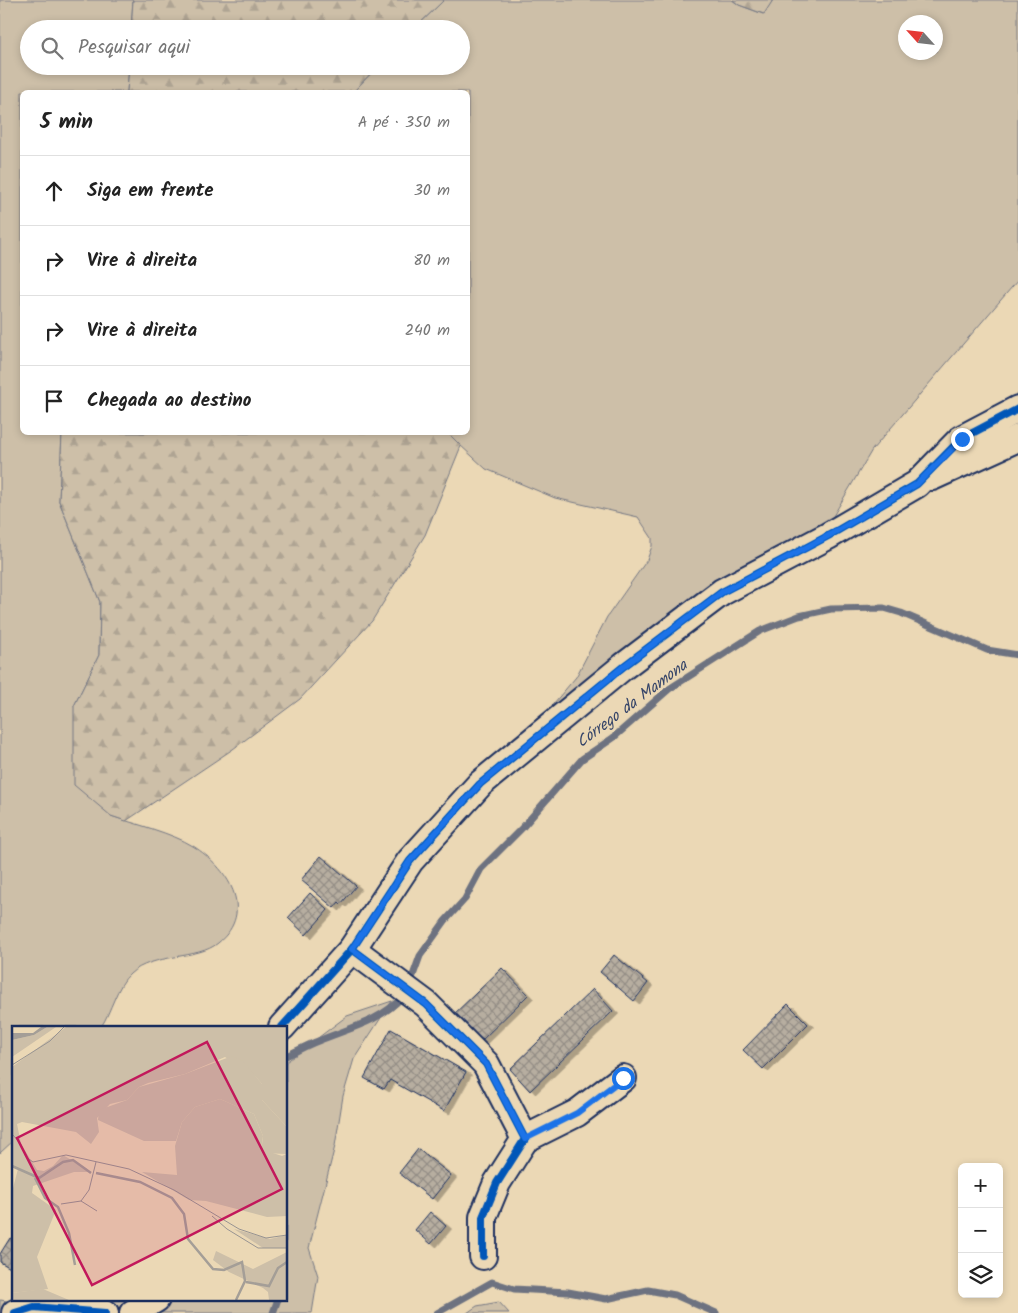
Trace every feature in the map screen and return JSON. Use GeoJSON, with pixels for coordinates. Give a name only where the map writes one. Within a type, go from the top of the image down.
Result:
{"type":"FeatureCollection","features":[{"type":"Feature","properties":{"kind":"street"},"geometry":{"type":"LineString","coordinates":[[917,484],[962,439],[1018,409]]}},
{"type":"Feature","properties":{"kind":"street"},"geometry":{"type":"LineString","coordinates":[[283,1026],[352,949],[410,861],[480,784],[624,666],[722,592],[828,536],[917,484],[1018,438]]}},
{"type":"Feature","properties":{"kind":"street"},"geometry":{"type":"LineString","coordinates":[[352,949],[426,1004],[486,1064],[525,1139]]}},
{"type":"Feature","properties":{"kind":"street"},"geometry":{"type":"LineString","coordinates":[[483,1256],[483,1218],[496,1183],[525,1139],[577,1113],[623,1078]]}},
{"type":"Feature","properties":{"kind":"street"},"geometry":{"type":"LineString","coordinates":[[133,1313],[154,1300]]}},
{"type":"Feature","properties":{"kind":"street"},"geometry":{"type":"LineString","coordinates":[[15,1313],[34,1308],[105,1313]]}},
{"type":"Feature","properties":{"kind":"green space"},"geometry":{"type":"Polygon","coordinates":[[[0,0],[133,0],[132,20],[20,20],[20,75],[128,75],[127,90],[20,90],[20,435],[62,435],[59,501],[100,602],[99,655],[74,706],[111,816],[184,841],[205,855],[226,877],[233,890],[236,904],[235,917],[230,931],[218,943],[209,948],[199,952],[162,959],[139,967],[130,974],[121,985],[102,1026],[12,1026],[12,1142],[0,1153],[0,0]]]}},
{"type":"Feature","properties":{"kind":"green space"},"geometry":{"type":"Polygon","coordinates":[[[133,0],[444,0],[423,20],[132,20],[133,0]]]}},
{"type":"Feature","properties":{"kind":"green space"},"geometry":{"type":"Polygon","coordinates":[[[444,0],[732,0],[739,5],[763,14],[773,0],[1018,0],[1018,280],[872,450],[819,540],[537,723],[576,677],[607,617],[647,560],[652,546],[652,538],[638,517],[555,498],[486,469],[449,435],[470,435],[470,90],[355,90],[369,75],[470,75],[470,20],[423,20],[444,0]]]}},
{"type":"Feature","properties":{"kind":"green space"},"geometry":{"type":"Polygon","coordinates":[[[733,0],[773,0],[764,14],[739,5],[733,0]]]}},
{"type":"Feature","properties":{"kind":"green space"},"geometry":{"type":"Polygon","coordinates":[[[128,75],[369,75],[355,90],[127,90],[128,75]]]}},
{"type":"Feature","properties":{"kind":"green space"},"geometry":{"type":"Polygon","coordinates":[[[62,435],[450,435],[461,446],[425,535],[372,621],[300,699],[233,749],[126,821],[111,816],[74,785],[74,706],[99,655],[100,602],[59,501],[62,435]]]}},
{"type":"Feature","properties":{"kind":"green space"},"geometry":{"type":"Polygon","coordinates":[[[392,1001],[354,1059],[343,1096],[335,1146],[309,1248],[318,1276],[312,1313],[0,1313],[0,1300],[42,1306],[132,1300],[288,1300],[288,1060],[347,1016],[392,1001]]]}},
{"type":"Feature","properties":{"kind":"green space"},"geometry":{"type":"Polygon","coordinates":[[[499,1302],[509,1313],[467,1313],[477,1306],[499,1302]]]}},
{"type":"Feature","properties":{"kind":"building"},"geometry":{"type":"Polygon","coordinates":[[[321,856],[356,886],[341,904],[339,902],[334,908],[301,880],[321,856]]]}},
{"type":"Feature","properties":{"kind":"building"},"geometry":{"type":"Polygon","coordinates":[[[310,893],[328,910],[306,935],[288,918],[310,893]]]}},
{"type":"Feature","properties":{"kind":"building"},"geometry":{"type":"Polygon","coordinates":[[[614,955],[648,983],[634,1001],[600,972],[614,955]]]}},
{"type":"Feature","properties":{"kind":"building"},"geometry":{"type":"Polygon","coordinates":[[[502,968],[528,995],[477,1045],[451,1017],[502,968]]]}},
{"type":"Feature","properties":{"kind":"building"},"geometry":{"type":"Polygon","coordinates":[[[593,989],[613,1011],[530,1091],[510,1069],[593,989]]]}},
{"type":"Feature","properties":{"kind":"building"},"geometry":{"type":"Polygon","coordinates":[[[788,1004],[808,1024],[763,1069],[743,1050],[788,1004]]]}},
{"type":"Feature","properties":{"kind":"building"},"geometry":{"type":"Polygon","coordinates":[[[391,1029],[466,1072],[444,1111],[390,1080],[384,1089],[364,1078],[391,1029]]]}},
{"type":"Feature","properties":{"kind":"building"},"geometry":{"type":"Polygon","coordinates":[[[418,1149],[451,1175],[432,1199],[399,1173],[418,1149]]]}},
{"type":"Feature","properties":{"kind":"building"},"geometry":{"type":"Polygon","coordinates":[[[430,1212],[446,1226],[431,1244],[415,1230],[430,1212]]]}},
{"type":"Feature","properties":{"kind":"building"},"geometry":{"type":"Polygon","coordinates":[[[10,1238],[12,1239],[12,1269],[0,1262],[0,1254],[10,1238]]]}},
{"type":"Feature","properties":{"kind":"waterway","name":"Córrego da Mamona"},"geometry":{"type":"LineString","coordinates":[[411,981],[420,956],[445,921],[465,899],[481,869],[522,828],[582,759],[613,738],[669,689],[760,631],[799,616],[831,609],[884,608],[901,613],[987,650],[1018,655]]}},
{"type":"Feature","properties":{"kind":"waterway","name":"Córrego da Mamona"},"geometry":{"type":"LineString","coordinates":[[288,1055],[374,1018],[394,1005],[403,996]]}},
{"type":"Feature","properties":{"kind":"waterway"},"geometry":{"type":"LineString","coordinates":[[437,1313],[492,1282],[514,1289],[568,1292],[606,1299],[648,1290],[675,1295],[716,1313]]}},
{"type":"Feature","properties":{"kind":"waterway","name":"Córrego da Mamona"},"geometry":{"type":"LineString","coordinates":[[273,1313],[278,1300]]}},
{"type":"Feature","properties":{"kind":"cycle path"},"geometry":{"type":"LineString","coordinates":[[283,1026],[352,949],[410,861],[480,784],[624,666],[722,592],[828,536],[917,484],[961,439],[1018,409]]}},
{"type":"Feature","properties":{"kind":"cycle path"},"geometry":{"type":"LineString","coordinates":[[352,949],[426,1004],[486,1064],[525,1139],[497,1183],[483,1217],[483,1256]]}},
{"type":"Feature","properties":{"kind":"cycle path"},"geometry":{"type":"LineString","coordinates":[[15,1313],[34,1307],[105,1313]]}},
{"type":"Feature","properties":{"kind":"route"},"geometry":{"type":"LineString","coordinates":[[623,1078],[577,1113],[525,1139],[486,1064],[426,1004],[352,949],[410,861],[480,784],[624,666],[722,592],[828,536],[917,484],[962,439]]}}]}
